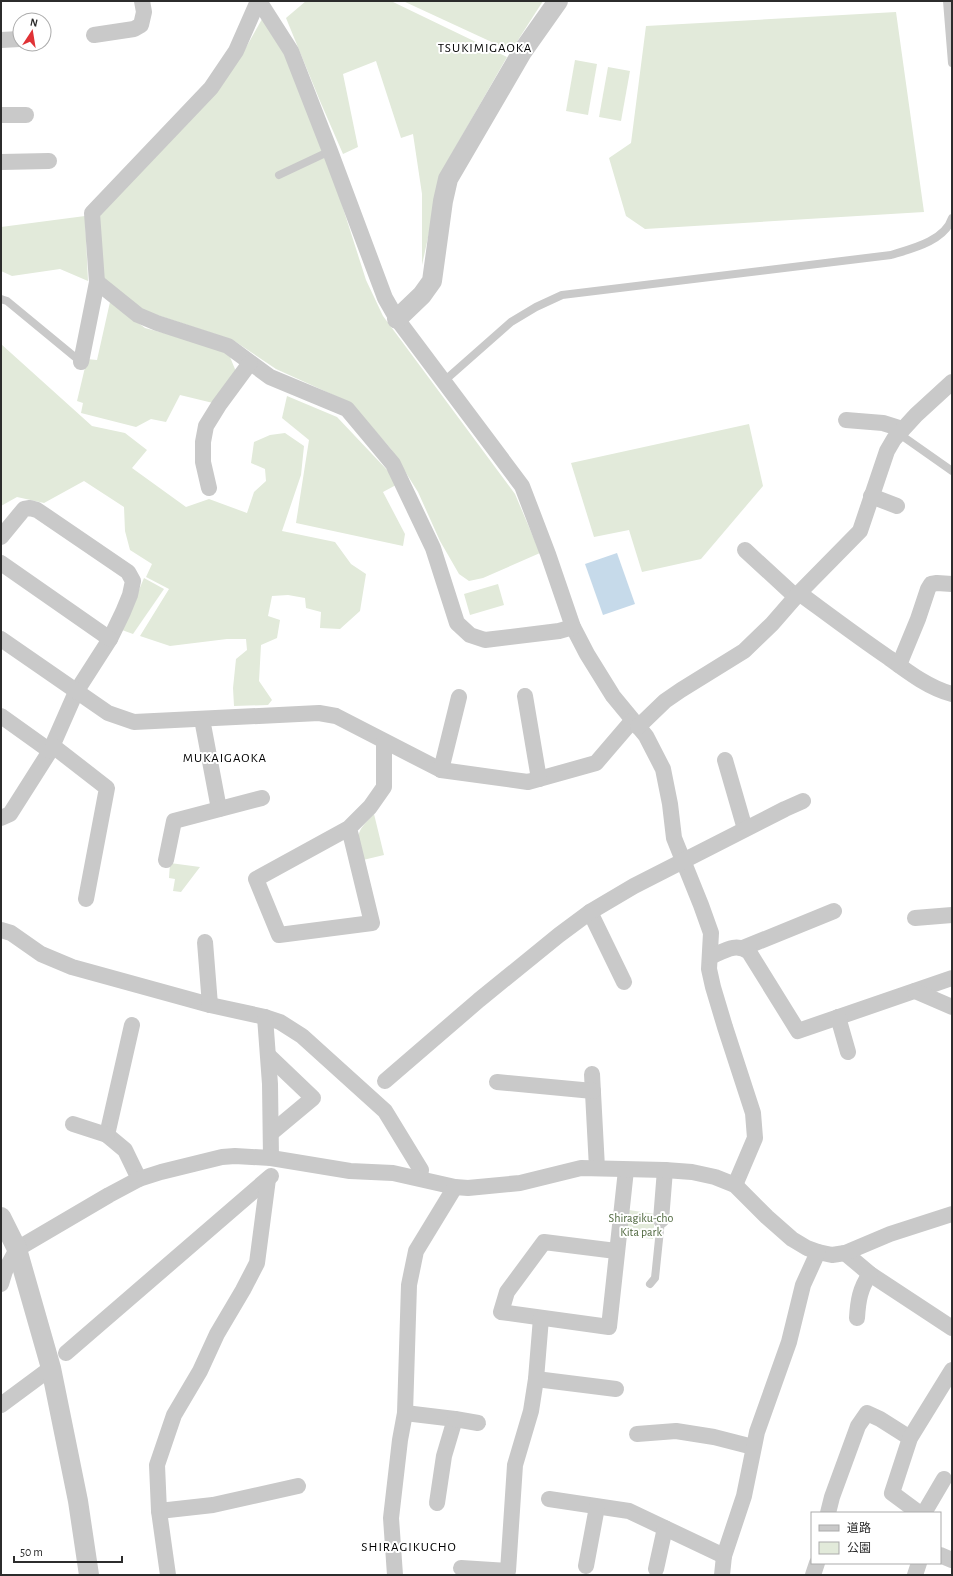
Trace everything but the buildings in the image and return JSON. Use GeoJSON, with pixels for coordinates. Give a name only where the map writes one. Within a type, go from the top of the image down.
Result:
{"type":"FeatureCollection","features":[{"type":"Feature","properties":{"kind":"street"},"geometry":{"type":"LineString","coordinates":[[94,35],[134,29],[141,25],[144,12],[142,1]]}},
{"type":"Feature","properties":{"kind":"street"},"geometry":{"type":"LineString","coordinates":[[258,1],[291,51],[330,151],[384,298],[397,319],[443,382],[522,486],[573,627],[587,654],[613,696],[646,736],[663,769],[670,804],[674,838],[701,904],[711,933],[709,969],[755,1124],[755,1138],[735,1185]]}},
{"type":"Feature","properties":{"kind":"street"},"geometry":{"type":"LineString","coordinates":[[80,362],[96,282],[92,213],[211,88],[236,51],[258,1]]}},
{"type":"Feature","properties":{"kind":"street"},"geometry":{"type":"LineString","coordinates":[[397,319],[422,295],[432,281],[443,201],[448,179],[522,52],[558,1]]}},
{"type":"Feature","properties":{"kind":"street"},"geometry":{"type":"LineString","coordinates":[[1,40],[12,39]]}},
{"type":"Feature","properties":{"kind":"street"},"geometry":{"type":"LineString","coordinates":[[1,115],[26,115]]}},
{"type":"Feature","properties":{"kind":"street"},"geometry":{"type":"LineString","coordinates":[[1,162],[49,161]]}},
{"type":"Feature","properties":{"kind":"street"},"geometry":{"type":"LineString","coordinates":[[96,282],[138,315],[157,323],[228,346],[270,377],[347,409],[393,464],[433,548],[457,623],[470,635],[485,640],[559,631],[573,627]]}},
{"type":"Feature","properties":{"kind":"street"},"geometry":{"type":"LineString","coordinates":[[209,488],[203,462],[203,442],[206,426],[219,405],[250,363]]}},
{"type":"Feature","properties":{"kind":"street"},"geometry":{"type":"LineString","coordinates":[[1,639],[108,713],[134,722],[319,713],[336,716],[440,770],[528,782],[596,763],[635,724],[665,701],[744,651],[772,624],[797,595],[860,532],[887,451],[900,431],[952,382]]}},
{"type":"Feature","properties":{"kind":"street"},"geometry":{"type":"LineString","coordinates":[[846,420],[884,423],[900,431]]}},
{"type":"Feature","properties":{"kind":"street"},"geometry":{"type":"LineString","coordinates":[[871,496],[897,506]]}},
{"type":"Feature","properties":{"kind":"street"},"geometry":{"type":"LineString","coordinates":[[1,537],[24,509],[30,508],[37,510],[128,572],[132,581],[130,595],[110,639],[76,692],[51,748],[10,814],[1,818]]}},
{"type":"Feature","properties":{"kind":"street"},"geometry":{"type":"LineString","coordinates":[[745,550],[797,595],[939,691],[952,694]]}},
{"type":"Feature","properties":{"kind":"street"},"geometry":{"type":"LineString","coordinates":[[1,563],[110,639]]}},
{"type":"Feature","properties":{"kind":"street"},"geometry":{"type":"LineString","coordinates":[[899,665],[931,584],[952,584]]}},
{"type":"Feature","properties":{"kind":"street"},"geometry":{"type":"LineString","coordinates":[[525,696],[539,779]]}},
{"type":"Feature","properties":{"kind":"street"},"geometry":{"type":"LineString","coordinates":[[440,770],[459,697]]}},
{"type":"Feature","properties":{"kind":"street"},"geometry":{"type":"LineString","coordinates":[[1,716],[51,748],[107,788],[86,899]]}},
{"type":"Feature","properties":{"kind":"street"},"geometry":{"type":"LineString","coordinates":[[202,719],[219,809]]}},
{"type":"Feature","properties":{"kind":"street"},"geometry":{"type":"LineString","coordinates":[[349,828],[372,923],[279,935],[256,879],[349,828],[370,807],[384,787],[384,742]]}},
{"type":"Feature","properties":{"kind":"street"},"geometry":{"type":"LineString","coordinates":[[725,760],[746,829]]}},
{"type":"Feature","properties":{"kind":"street"},"geometry":{"type":"LineString","coordinates":[[166,860],[174,821],[262,798]]}},
{"type":"Feature","properties":{"kind":"street"},"geometry":{"type":"LineString","coordinates":[[385,1081],[479,1000],[558,935],[590,912],[634,886],[803,801]]}},
{"type":"Feature","properties":{"kind":"street"},"geometry":{"type":"LineString","coordinates":[[743,948],[834,911]]}},
{"type":"Feature","properties":{"kind":"street"},"geometry":{"type":"LineString","coordinates":[[590,912],[624,982]]}},
{"type":"Feature","properties":{"kind":"street"},"geometry":{"type":"LineString","coordinates":[[915,918],[952,915]]}},
{"type":"Feature","properties":{"kind":"street"},"geometry":{"type":"LineString","coordinates":[[1,930],[11,933],[40,954],[72,967],[210,1005],[265,1017],[280,1022],[302,1036],[385,1111],[420,1170],[419,1178]]}},
{"type":"Feature","properties":{"kind":"street"},"geometry":{"type":"LineString","coordinates":[[206,942],[210,1005]]}},
{"type":"Feature","properties":{"kind":"street"},"geometry":{"type":"LineString","coordinates":[[710,956],[735,946],[743,948],[749,952],[798,1031],[952,978]]}},
{"type":"Feature","properties":{"kind":"street"},"geometry":{"type":"LineString","coordinates":[[915,990],[952,1006]]}},
{"type":"Feature","properties":{"kind":"street"},"geometry":{"type":"LineString","coordinates":[[265,1017],[269,1056],[271,1158]]}},
{"type":"Feature","properties":{"kind":"street"},"geometry":{"type":"LineString","coordinates":[[838,1017],[848,1052]]}},
{"type":"Feature","properties":{"kind":"street"},"geometry":{"type":"LineString","coordinates":[[107,1135],[132,1025]]}},
{"type":"Feature","properties":{"kind":"street"},"geometry":{"type":"LineString","coordinates":[[269,1056],[313,1098],[271,1133]]}},
{"type":"Feature","properties":{"kind":"street"},"geometry":{"type":"LineString","coordinates":[[592,1074],[596,1168]]}},
{"type":"Feature","properties":{"kind":"street"},"geometry":{"type":"LineString","coordinates":[[497,1082],[592,1091]]}},
{"type":"Feature","properties":{"kind":"street"},"geometry":{"type":"LineString","coordinates":[[73,1124],[107,1135],[125,1150],[139,1179]]}},
{"type":"Feature","properties":{"kind":"street"},"geometry":{"type":"LineString","coordinates":[[1,1284],[5,1271],[17,1249],[139,1179],[222,1158],[248,1156],[271,1158],[350,1171],[393,1173],[455,1187],[468,1188],[520,1183],[581,1168],[692,1172],[715,1177],[735,1185],[767,1217],[792,1239],[807,1248],[832,1255],[846,1253],[890,1234],[952,1214]]}},
{"type":"Feature","properties":{"kind":"street"},"geometry":{"type":"LineString","coordinates":[[66,1353],[287,1161]]}},
{"type":"Feature","properties":{"kind":"street"},"geometry":{"type":"LineString","coordinates":[[616,1251],[544,1242],[507,1292],[501,1312],[609,1327],[616,1251],[626,1170]]}},
{"type":"Feature","properties":{"kind":"street"},"geometry":{"type":"LineString","coordinates":[[660,1220],[665,1170]]}},
{"type":"Feature","properties":{"kind":"street"},"geometry":{"type":"LineString","coordinates":[[168,1575],[159,1511],[157,1465],[174,1415],[200,1371],[216,1334],[257,1264],[268,1179]]}},
{"type":"Feature","properties":{"kind":"street"},"geometry":{"type":"LineString","coordinates":[[395,1575],[390,1518],[405,1413],[409,1285],[416,1251],[455,1187]]}},
{"type":"Feature","properties":{"kind":"street"},"geometry":{"type":"LineString","coordinates":[[1,1217],[17,1249],[51,1368],[78,1501],[89,1575]]}},
{"type":"Feature","properties":{"kind":"street"},"geometry":{"type":"LineString","coordinates":[[722,1575],[724,1556],[744,1496],[753,1447],[789,1342],[803,1285],[818,1252]]}},
{"type":"Feature","properties":{"kind":"street"},"geometry":{"type":"LineString","coordinates":[[846,1253],[870,1274],[952,1328]]}},
{"type":"Feature","properties":{"kind":"street"},"geometry":{"type":"LineString","coordinates":[[857,1318],[858,1301],[863,1284],[870,1274]]}},
{"type":"Feature","properties":{"kind":"street"},"geometry":{"type":"LineString","coordinates":[[461,1568],[508,1571],[515,1466],[531,1411],[536,1379],[541,1318]]}},
{"type":"Feature","properties":{"kind":"street"},"geometry":{"type":"LineString","coordinates":[[1,1405],[51,1368]]}},
{"type":"Feature","properties":{"kind":"street"},"geometry":{"type":"LineString","coordinates":[[918,1512],[892,1493],[910,1438],[952,1370]]}},
{"type":"Feature","properties":{"kind":"street"},"geometry":{"type":"LineString","coordinates":[[536,1379],[616,1389]]}},
{"type":"Feature","properties":{"kind":"street"},"geometry":{"type":"LineString","coordinates":[[405,1413],[478,1423]]}},
{"type":"Feature","properties":{"kind":"street"},"geometry":{"type":"LineString","coordinates":[[828,1512],[832,1497],[858,1426],[867,1413],[880,1419],[910,1438]]}},
{"type":"Feature","properties":{"kind":"street"},"geometry":{"type":"LineString","coordinates":[[437,1503],[444,1456],[455,1419]]}},
{"type":"Feature","properties":{"kind":"street"},"geometry":{"type":"LineString","coordinates":[[637,1434],[676,1431],[714,1436],[753,1447]]}},
{"type":"Feature","properties":{"kind":"street"},"geometry":{"type":"LineString","coordinates":[[925,1512],[944,1479]]}},
{"type":"Feature","properties":{"kind":"street"},"geometry":{"type":"LineString","coordinates":[[159,1511],[213,1505],[298,1486]]}},
{"type":"Feature","properties":{"kind":"street"},"geometry":{"type":"LineString","coordinates":[[549,1499],[629,1511],[724,1556]]}},
{"type":"Feature","properties":{"kind":"street"},"geometry":{"type":"LineString","coordinates":[[586,1566],[597,1506]]}},
{"type":"Feature","properties":{"kind":"street"},"geometry":{"type":"LineString","coordinates":[[656,1569],[665,1528]]}},
{"type":"Feature","properties":{"kind":"street"},"geometry":{"type":"LineString","coordinates":[[941,1555],[952,1560]]}},
{"type":"Feature","properties":{"kind":"street"},"geometry":{"type":"LineString","coordinates":[[813,1575],[817,1564]]}},
{"type":"Feature","properties":{"kind":"street"},"geometry":{"type":"LineString","coordinates":[[915,1575],[919,1564]]}},
{"type":"Feature","properties":{"kind":"lane"},"geometry":{"type":"LineString","coordinates":[[947,1],[952,63]]}},
{"type":"Feature","properties":{"kind":"lane"},"geometry":{"type":"LineString","coordinates":[[278,175],[330,151]]}},
{"type":"Feature","properties":{"kind":"lane"},"geometry":{"type":"LineString","coordinates":[[443,382],[511,322],[536,307],[562,295],[891,256],[931,242],[950,224],[952,218]]}},
{"type":"Feature","properties":{"kind":"lane"},"geometry":{"type":"LineString","coordinates":[[1,299],[7,301],[80,362]]}},
{"type":"Feature","properties":{"kind":"lane"},"geometry":{"type":"LineString","coordinates":[[900,431],[952,471]]}},
{"type":"Feature","properties":{"kind":"lane"},"geometry":{"type":"LineString","coordinates":[[650,1284],[655,1278],[660,1220]]}},
{"type":"Feature","properties":{"kind":"green space"},"geometry":{"type":"Polygon","coordinates":[[[306,1],[391,1],[507,57],[447,162],[436,201],[422,265],[422,194],[413,134],[401,138],[376,61],[343,74],[358,147],[343,154],[286,18],[306,1]]]}},
{"type":"Feature","properties":{"kind":"green space"},"geometry":{"type":"Polygon","coordinates":[[[403,1],[543,1],[511,51],[403,1]]]}},
{"type":"Feature","properties":{"kind":"green space"},"geometry":{"type":"Polygon","coordinates":[[[896,12],[924,212],[645,229],[626,216],[609,158],[631,143],[646,26],[896,12]]]}},
{"type":"Feature","properties":{"kind":"green space"},"geometry":{"type":"Polygon","coordinates":[[[262,19],[286,57],[328,161],[366,280],[383,316],[515,494],[540,553],[483,578],[469,581],[459,574],[440,541],[418,492],[391,449],[351,403],[276,369],[233,340],[145,311],[99,277],[96,214],[240,58],[262,19]]]}},
{"type":"Feature","properties":{"kind":"green space"},"geometry":{"type":"Polygon","coordinates":[[[575,60],[597,64],[588,115],[566,111],[575,60]]]}},
{"type":"Feature","properties":{"kind":"green space"},"geometry":{"type":"Polygon","coordinates":[[[608,67],[630,71],[621,121],[599,117],[608,67]]]}},
{"type":"Feature","properties":{"kind":"green space"},"geometry":{"type":"Polygon","coordinates":[[[85,216],[88,281],[60,269],[12,276],[1,271],[1,227],[85,216]]]}},
{"type":"Feature","properties":{"kind":"green space"},"geometry":{"type":"Polygon","coordinates":[[[110,302],[145,328],[223,349],[230,357],[237,374],[213,403],[180,395],[166,422],[151,419],[136,427],[81,413],[83,403],[77,401],[87,359],[97,360],[110,302]]]}},
{"type":"Feature","properties":{"kind":"green space"},"geometry":{"type":"Polygon","coordinates":[[[1,344],[92,426],[125,433],[147,450],[132,468],[186,507],[209,499],[247,513],[254,492],[266,481],[265,469],[251,463],[254,442],[270,435],[285,433],[304,446],[301,475],[282,531],[335,542],[351,564],[366,574],[360,611],[340,629],[320,628],[321,612],[306,608],[305,598],[288,595],[272,596],[268,616],[280,620],[277,638],[261,645],[259,681],[272,700],[268,705],[234,706],[233,688],[236,659],[247,650],[246,639],[227,639],[170,646],[140,636],[169,589],[146,577],[152,564],[130,550],[125,531],[124,507],[84,481],[44,503],[17,497],[1,506],[1,344]]]}},
{"type":"Feature","properties":{"kind":"green space"},"geometry":{"type":"Polygon","coordinates":[[[287,396],[337,417],[389,472],[396,485],[383,492],[405,534],[403,546],[296,523],[309,440],[282,418],[287,396]]]}},
{"type":"Feature","properties":{"kind":"green space"},"geometry":{"type":"Polygon","coordinates":[[[749,424],[763,486],[701,559],[642,572],[629,530],[594,537],[571,463],[749,424]]]}},
{"type":"Feature","properties":{"kind":"green space"},"geometry":{"type":"Polygon","coordinates":[[[144,578],[164,589],[133,634],[122,630],[144,578]]]}},
{"type":"Feature","properties":{"kind":"green space"},"geometry":{"type":"Polygon","coordinates":[[[498,584],[504,605],[470,615],[464,594],[498,584]]]}},
{"type":"Feature","properties":{"kind":"green space"},"geometry":{"type":"Polygon","coordinates":[[[374,814],[384,855],[363,860],[358,839],[360,830],[374,814]]]}},
{"type":"Feature","properties":{"kind":"green space"},"geometry":{"type":"Polygon","coordinates":[[[170,863],[200,867],[181,892],[173,891],[175,879],[169,878],[170,863]]]}},
{"type":"Feature","properties":{"kind":"green space","name":"Shiragiku-cho Kita park"},"geometry":{"type":"Polygon","coordinates":[[[629,1210],[655,1214],[653,1239],[627,1236],[629,1210]]]}},
{"type":"Feature","properties":{"kind":"water"},"geometry":{"type":"Polygon","coordinates":[[[617,553],[635,604],[603,615],[585,564],[617,553]]]}},
{"type":"Feature","properties":{"kind":"district","name":"TSUKIMIGAOKA"},"geometry":{"type":"Point","coordinates":[485,48]}},
{"type":"Feature","properties":{"kind":"district","name":"MUKAIGAOKA"},"geometry":{"type":"Point","coordinates":[225,758]}},
{"type":"Feature","properties":{"kind":"district","name":"SHIRAGIKUCHO"},"geometry":{"type":"Point","coordinates":[409,1547]}}]}
